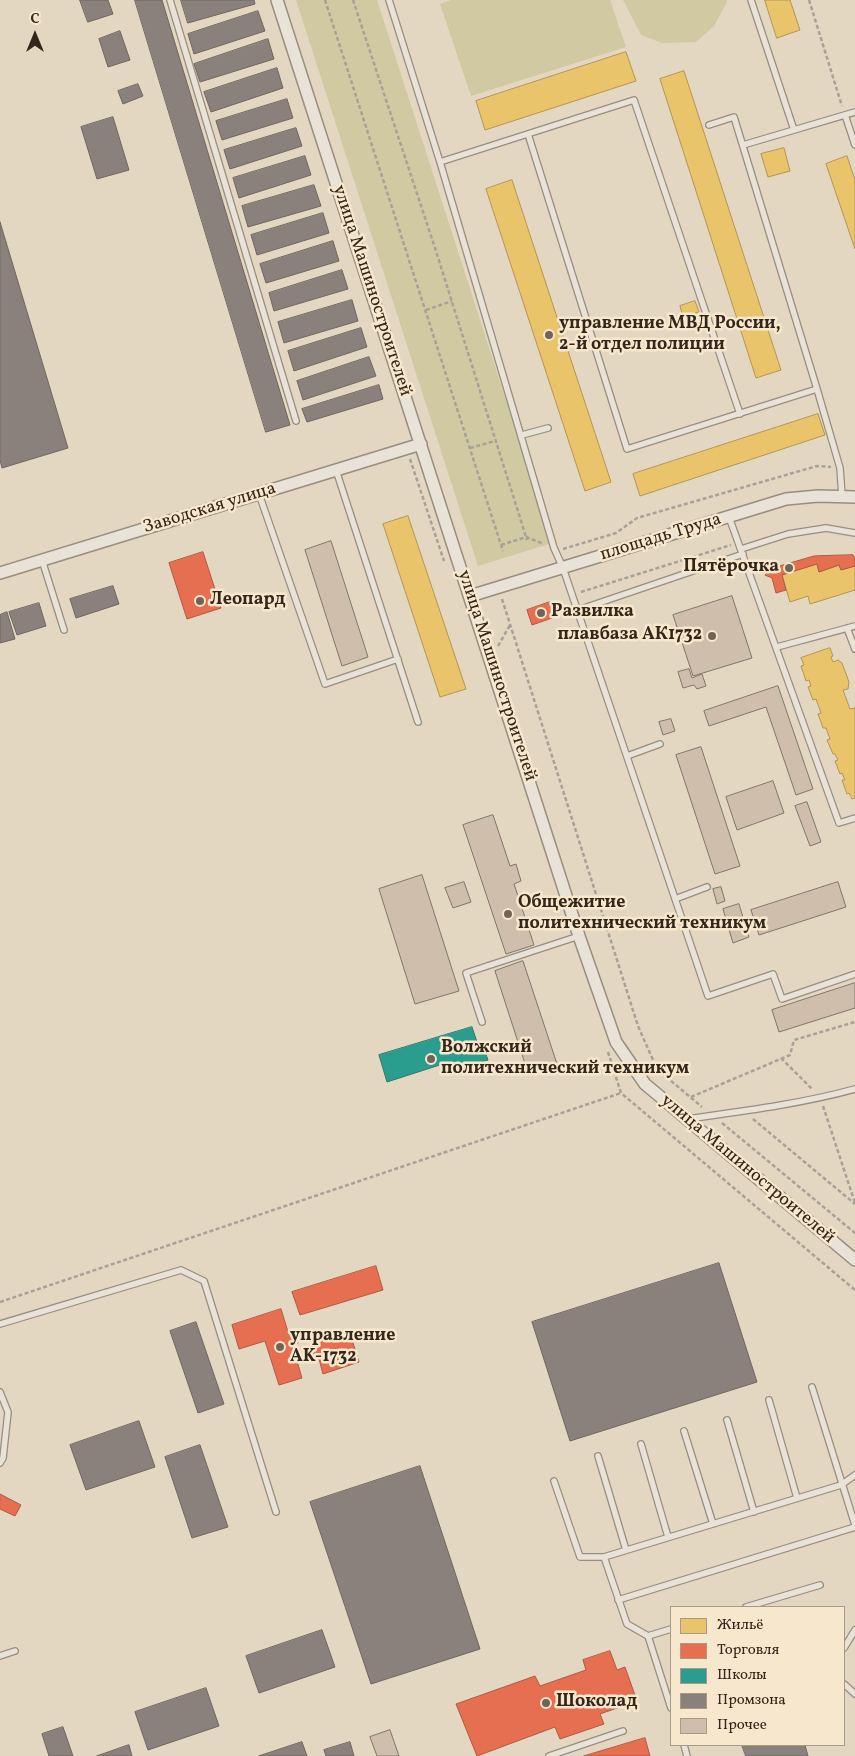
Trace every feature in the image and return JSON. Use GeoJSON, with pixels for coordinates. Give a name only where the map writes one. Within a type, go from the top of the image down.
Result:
{"type":"FeatureCollection","features":[{"type":"Feature","properties":{"kind":"street","name":"улица Машиностроителей"},"geometry":{"type":"LineString","coordinates":[[277,0],[579,936],[616,1042],[644,1084],[855,1260]]}},
{"type":"Feature","properties":{"kind":"street","name":"Заводская улица"},"geometry":{"type":"LineString","coordinates":[[0,573],[421,444]]}},
{"type":"Feature","properties":{"kind":"street","name":"площадь Труда"},"geometry":{"type":"LineString","coordinates":[[470,596],[786,499],[818,496],[855,497]]}},
{"type":"Feature","properties":{"kind":"lane"},"geometry":{"type":"LineString","coordinates":[[170,0],[296,421]]}},
{"type":"Feature","properties":{"kind":"lane"},"geometry":{"type":"LineString","coordinates":[[389,0],[440,162],[554,548],[573,595],[708,996],[774,974],[782,999],[855,974]]}},
{"type":"Feature","properties":{"kind":"lane"},"geometry":{"type":"LineString","coordinates":[[751,0],[794,130]]}},
{"type":"Feature","properties":{"kind":"lane"},"geometry":{"type":"LineString","coordinates":[[440,162],[634,100],[740,414]]}},
{"type":"Feature","properties":{"kind":"lane"},"geometry":{"type":"LineString","coordinates":[[743,145],[855,112]]}},
{"type":"Feature","properties":{"kind":"lane"},"geometry":{"type":"LineString","coordinates":[[845,115],[855,145]]}},
{"type":"Feature","properties":{"kind":"lane"},"geometry":{"type":"LineString","coordinates":[[709,125],[734,117],[840,468],[842,496]]}},
{"type":"Feature","properties":{"kind":"lane"},"geometry":{"type":"LineString","coordinates":[[528,134],[627,449],[817,389]]}},
{"type":"Feature","properties":{"kind":"lane"},"geometry":{"type":"LineString","coordinates":[[522,436],[548,428]]}},
{"type":"Feature","properties":{"kind":"lane"},"geometry":{"type":"LineString","coordinates":[[336,470],[418,722]]}},
{"type":"Feature","properties":{"kind":"lane"},"geometry":{"type":"LineString","coordinates":[[259,494],[325,684],[398,660]]}},
{"type":"Feature","properties":{"kind":"lane"},"geometry":{"type":"LineString","coordinates":[[729,517],[840,823],[855,818]]}},
{"type":"Feature","properties":{"kind":"lane"},"geometry":{"type":"LineString","coordinates":[[578,610],[741,549],[788,534],[826,528],[855,533]]}},
{"type":"Feature","properties":{"kind":"lane"},"geometry":{"type":"LineString","coordinates":[[42,560],[64,630]]}},
{"type":"Feature","properties":{"kind":"lane"},"geometry":{"type":"LineString","coordinates":[[777,647],[855,626]]}},
{"type":"Feature","properties":{"kind":"lane"},"geometry":{"type":"LineString","coordinates":[[848,628],[855,649]]}},
{"type":"Feature","properties":{"kind":"lane"},"geometry":{"type":"LineString","coordinates":[[627,756],[660,744]]}},
{"type":"Feature","properties":{"kind":"lane"},"geometry":{"type":"LineString","coordinates":[[675,899],[707,887]]}},
{"type":"Feature","properties":{"kind":"lane"},"geometry":{"type":"LineString","coordinates":[[482,1022],[466,974],[579,936]]}},
{"type":"Feature","properties":{"kind":"lane"},"geometry":{"type":"LineString","coordinates":[[685,1119],[744,1112],[820,1098],[855,1089]]}},
{"type":"Feature","properties":{"kind":"lane"},"geometry":{"type":"LineString","coordinates":[[0,1324],[180,1270],[204,1281],[276,1512]]}},
{"type":"Feature","properties":{"kind":"lane"},"geometry":{"type":"LineString","coordinates":[[618,1600],[855,1526],[812,1387]]}},
{"type":"Feature","properties":{"kind":"lane"},"geometry":{"type":"LineString","coordinates":[[0,1392],[8,1412],[3,1458],[0,1463]]}},
{"type":"Feature","properties":{"kind":"lane"},"geometry":{"type":"LineString","coordinates":[[769,1400],[797,1498]]}},
{"type":"Feature","properties":{"kind":"lane"},"geometry":{"type":"LineString","coordinates":[[727,1420],[754,1512]]}},
{"type":"Feature","properties":{"kind":"lane"},"geometry":{"type":"LineString","coordinates":[[684,1431],[713,1524]]}},
{"type":"Feature","properties":{"kind":"lane"},"geometry":{"type":"LineString","coordinates":[[641,1444],[668,1538]]}},
{"type":"Feature","properties":{"kind":"lane"},"geometry":{"type":"LineString","coordinates":[[598,1456],[626,1550]]}},
{"type":"Feature","properties":{"kind":"lane"},"geometry":{"type":"LineString","coordinates":[[554,1481],[580,1556],[604,1557],[841,1485],[855,1475]]}},
{"type":"Feature","properties":{"kind":"lane"},"geometry":{"type":"LineString","coordinates":[[604,1557],[627,1624],[648,1636],[670,1705]]}},
{"type":"Feature","properties":{"kind":"lane"},"geometry":{"type":"LineString","coordinates":[[749,1606],[820,1585]]}},
{"type":"Feature","properties":{"kind":"lane"},"geometry":{"type":"LineString","coordinates":[[648,1636],[670,1629]]}},
{"type":"Feature","properties":{"kind":"lane"},"geometry":{"type":"LineString","coordinates":[[845,1646],[855,1630]]}},
{"type":"Feature","properties":{"kind":"lane"},"geometry":{"type":"LineString","coordinates":[[849,1638],[855,1642]]}},
{"type":"Feature","properties":{"kind":"lane"},"geometry":{"type":"LineString","coordinates":[[0,1656],[15,1651]]}},
{"type":"Feature","properties":{"kind":"lane"},"geometry":{"type":"LineString","coordinates":[[845,1685],[855,1694]]}},
{"type":"Feature","properties":{"kind":"lane"},"geometry":{"type":"LineString","coordinates":[[549,1756],[623,1731]]}},
{"type":"Feature","properties":{"kind":"path"},"geometry":{"type":"LineString","coordinates":[[325,0],[503,552]]}},
{"type":"Feature","properties":{"kind":"path"},"geometry":{"type":"LineString","coordinates":[[353,0],[452,301],[527,538]]}},
{"type":"Feature","properties":{"kind":"path"},"geometry":{"type":"LineString","coordinates":[[809,0],[845,115]]}},
{"type":"Feature","properties":{"kind":"path"},"geometry":{"type":"LineString","coordinates":[[426,310],[452,301]]}},
{"type":"Feature","properties":{"kind":"path"},"geometry":{"type":"LineString","coordinates":[[470,448],[496,441]]}},
{"type":"Feature","properties":{"kind":"path"},"geometry":{"type":"LineString","coordinates":[[501,545],[527,538],[559,550],[616,533],[637,518],[817,466],[840,468]]}},
{"type":"Feature","properties":{"kind":"path"},"geometry":{"type":"LineString","coordinates":[[573,595],[741,549]]}},
{"type":"Feature","properties":{"kind":"path"},"geometry":{"type":"LineString","coordinates":[[498,588],[638,1026],[657,1069],[855,1233]]}},
{"type":"Feature","properties":{"kind":"path"},"geometry":{"type":"LineString","coordinates":[[690,1097],[790,1055],[794,1040],[855,1022]]}},
{"type":"Feature","properties":{"kind":"path"},"geometry":{"type":"LineString","coordinates":[[782,1058],[820,1098],[855,1204]]}},
{"type":"Feature","properties":{"kind":"path"},"geometry":{"type":"LineString","coordinates":[[0,1302],[621,1093],[855,1290]]}},
{"type":"Feature","properties":{"kind":"path"},"geometry":{"type":"LineString","coordinates":[[744,1112],[855,1204]]}},
{"type":"Feature","properties":{"kind":"shaded area"},"geometry":{"type":"Polygon","coordinates":[[[296,0],[377,0],[552,543],[478,566],[296,0]]]}},
{"type":"Feature","properties":{"kind":"shaded area"},"geometry":{"type":"Polygon","coordinates":[[[451,0],[610,0],[626,47],[471,96],[440,4],[451,0]]]}},
{"type":"Feature","properties":{"kind":"shaded area"},"geometry":{"type":"Polygon","coordinates":[[[623,0],[726,0],[727,2],[714,26],[696,42],[662,43],[641,35],[623,0]]]}},
{"type":"Feature","properties":{"kind":"building: Жильё"},"geometry":{"type":"Polygon","coordinates":[[[765,0],[790,0],[800,30],[777,38],[765,0]]]}},
{"type":"Feature","properties":{"kind":"building: Жильё"},"geometry":{"type":"Polygon","coordinates":[[[626,52],[636,81],[485,130],[476,101],[626,52]]]}},
{"type":"Feature","properties":{"kind":"building: Жильё"},"geometry":{"type":"Polygon","coordinates":[[[684,71],[781,370],[756,378],[660,79],[684,71]]]}},
{"type":"Feature","properties":{"kind":"building: Жильё"},"geometry":{"type":"Polygon","coordinates":[[[784,148],[790,171],[768,177],[761,154],[784,148]]]}},
{"type":"Feature","properties":{"kind":"building: Жильё"},"geometry":{"type":"Polygon","coordinates":[[[847,156],[855,180],[855,249],[826,164],[847,156]]]}},
{"type":"Feature","properties":{"kind":"building: Жильё","name":"управление МВД России, 2-й отдел полиции"},"geometry":{"type":"Polygon","coordinates":[[[512,180],[611,482],[585,491],[486,189],[512,180]]]}},
{"type":"Feature","properties":{"kind":"building: Жильё"},"geometry":{"type":"Polygon","coordinates":[[[695,301],[699,312],[683,317],[680,306],[695,301]]]}},
{"type":"Feature","properties":{"kind":"building: Жильё"},"geometry":{"type":"Polygon","coordinates":[[[818,414],[825,435],[640,496],[633,474],[818,414]]]}},
{"type":"Feature","properties":{"kind":"building: Жильё"},"geometry":{"type":"Polygon","coordinates":[[[408,516],[466,689],[440,697],[383,524],[408,516]]]}},
{"type":"Feature","properties":{"kind":"building: Жильё"},"geometry":{"type":"Polygon","coordinates":[[[817,564],[819,572],[839,565],[841,570],[855,566],[855,590],[810,604],[808,596],[790,602],[782,575],[817,564]]]}},
{"type":"Feature","properties":{"kind":"building: Жильё"},"geometry":{"type":"Polygon","coordinates":[[[830,648],[833,662],[838,660],[842,663],[849,682],[848,689],[843,690],[850,709],[855,708],[855,798],[852,799],[849,793],[847,794],[842,780],[845,780],[842,773],[840,774],[835,761],[838,760],[827,740],[830,739],[826,728],[823,728],[818,714],[821,713],[816,699],[813,700],[808,687],[811,686],[809,680],[806,681],[801,666],[804,665],[801,658],[830,648]]]}},
{"type":"Feature","properties":{"kind":"building: Торговля"},"geometry":{"type":"Polygon","coordinates":[[[203,552],[221,608],[187,619],[169,563],[203,552]]]}},
{"type":"Feature","properties":{"kind":"building: Торговля"},"geometry":{"type":"Polygon","coordinates":[[[853,555],[855,566],[841,570],[839,565],[819,572],[817,564],[782,575],[786,590],[776,593],[772,578],[765,575],[769,569],[814,556],[853,555]]]}},
{"type":"Feature","properties":{"kind":"building: Торговля","name":"Развилка"},"geometry":{"type":"Polygon","coordinates":[[[550,602],[555,617],[532,625],[527,610],[550,602]]]}},
{"type":"Feature","properties":{"kind":"building: Торговля"},"geometry":{"type":"Polygon","coordinates":[[[376,1266],[383,1290],[300,1315],[292,1292],[376,1266]]]}},
{"type":"Feature","properties":{"kind":"building: Торговля","name":"управление AK-1732"},"geometry":{"type":"Polygon","coordinates":[[[281,1309],[289,1335],[294,1333],[298,1343],[292,1344],[302,1378],[279,1385],[265,1341],[239,1349],[232,1325],[281,1309]]]}},
{"type":"Feature","properties":{"kind":"building: Торговля"},"geometry":{"type":"Polygon","coordinates":[[[349,1330],[359,1362],[323,1374],[319,1359],[312,1361],[308,1349],[315,1347],[313,1341],[349,1330]]]}},
{"type":"Feature","properties":{"kind":"building: Торговля"},"geometry":{"type":"Polygon","coordinates":[[[0,1494],[21,1505],[15,1516],[0,1509],[0,1494]]]}},
{"type":"Feature","properties":{"kind":"building: Торговля","name":"Шоколад"},"geometry":{"type":"Polygon","coordinates":[[[610,1651],[617,1670],[625,1667],[637,1701],[600,1714],[604,1724],[560,1739],[555,1727],[477,1756],[456,1704],[535,1676],[540,1686],[586,1670],[583,1660],[610,1651]]]}},
{"type":"Feature","properties":{"kind":"building: Торговля"},"geometry":{"type":"Polygon","coordinates":[[[645,1738],[650,1756],[584,1756],[645,1738]]]}},
{"type":"Feature","properties":{"kind":"building: Школы","name":"Волжский политехнический техникум"},"geometry":{"type":"Polygon","coordinates":[[[472,1027],[480,1051],[484,1049],[488,1060],[453,1073],[449,1062],[387,1082],[379,1055],[472,1027]]]}},
{"type":"Feature","properties":{"kind":"building: Промзона"},"geometry":{"type":"Polygon","coordinates":[[[80,0],[108,0],[113,14],[88,22],[80,0]]]}},
{"type":"Feature","properties":{"kind":"building: Промзона"},"geometry":{"type":"Polygon","coordinates":[[[135,0],[162,0],[290,425],[266,432],[135,0]]]}},
{"type":"Feature","properties":{"kind":"building: Промзона"},"geometry":{"type":"Polygon","coordinates":[[[181,0],[254,0],[255,4],[188,23],[181,0]]]}},
{"type":"Feature","properties":{"kind":"building: Промзона"},"geometry":{"type":"Polygon","coordinates":[[[258,11],[265,31],[194,54],[188,34],[258,11]]]}},
{"type":"Feature","properties":{"kind":"building: Промзона"},"geometry":{"type":"Polygon","coordinates":[[[120,31],[130,60],[108,67],[99,39],[120,31]]]}},
{"type":"Feature","properties":{"kind":"building: Промзона"},"geometry":{"type":"Polygon","coordinates":[[[268,39],[274,59],[200,82],[194,64],[268,39]]]}},
{"type":"Feature","properties":{"kind":"building: Промзона"},"geometry":{"type":"Polygon","coordinates":[[[277,68],[283,88],[211,112],[204,92],[277,68]]]}},
{"type":"Feature","properties":{"kind":"building: Промзона"},"geometry":{"type":"Polygon","coordinates":[[[138,84],[143,96],[123,104],[118,91],[138,84]]]}},
{"type":"Feature","properties":{"kind":"building: Промзона"},"geometry":{"type":"Polygon","coordinates":[[[287,99],[293,118],[222,140],[216,121],[287,99]]]}},
{"type":"Feature","properties":{"kind":"building: Промзона"},"geometry":{"type":"Polygon","coordinates":[[[113,117],[129,170],[97,179],[81,127],[113,117]]]}},
{"type":"Feature","properties":{"kind":"building: Промзона"},"geometry":{"type":"Polygon","coordinates":[[[296,128],[302,146],[230,169],[224,150],[296,128]]]}},
{"type":"Feature","properties":{"kind":"building: Промзона"},"geometry":{"type":"Polygon","coordinates":[[[305,156],[311,175],[239,198],[233,178],[305,156]]]}},
{"type":"Feature","properties":{"kind":"building: Промзона"},"geometry":{"type":"Polygon","coordinates":[[[314,185],[321,206],[248,227],[242,206],[314,185]]]}},
{"type":"Feature","properties":{"kind":"building: Промзона"},"geometry":{"type":"Polygon","coordinates":[[[323,213],[329,233],[257,255],[251,235],[323,213]]]}},
{"type":"Feature","properties":{"kind":"building: Промзона"},"geometry":{"type":"Polygon","coordinates":[[[0,222],[68,448],[2,468],[0,460],[0,222]]]}},
{"type":"Feature","properties":{"kind":"building: Промзона"},"geometry":{"type":"Polygon","coordinates":[[[333,241],[339,261],[266,283],[260,264],[333,241]]]}},
{"type":"Feature","properties":{"kind":"building: Промзона"},"geometry":{"type":"Polygon","coordinates":[[[342,270],[348,289],[274,311],[269,293],[342,270]]]}},
{"type":"Feature","properties":{"kind":"building: Промзона"},"geometry":{"type":"Polygon","coordinates":[[[352,300],[358,321],[284,343],[278,322],[352,300]]]}},
{"type":"Feature","properties":{"kind":"building: Промзона"},"geometry":{"type":"Polygon","coordinates":[[[361,328],[367,347],[294,371],[288,351],[361,328]]]}},
{"type":"Feature","properties":{"kind":"building: Промзона"},"geometry":{"type":"Polygon","coordinates":[[[369,357],[376,376],[303,400],[297,381],[369,357]]]}},
{"type":"Feature","properties":{"kind":"building: Промзона"},"geometry":{"type":"Polygon","coordinates":[[[379,385],[383,399],[307,422],[302,409],[379,385]]]}},
{"type":"Feature","properties":{"kind":"building: Промзона"},"geometry":{"type":"Polygon","coordinates":[[[113,586],[119,604],[76,618],[70,599],[113,586]]]}},
{"type":"Feature","properties":{"kind":"building: Промзона"},"geometry":{"type":"Polygon","coordinates":[[[39,603],[46,626],[17,635],[9,612],[39,603]]]}},
{"type":"Feature","properties":{"kind":"building: Промзона"},"geometry":{"type":"Polygon","coordinates":[[[7,612],[15,639],[0,643],[0,615],[7,612]]]}},
{"type":"Feature","properties":{"kind":"building: Промзона"},"geometry":{"type":"Polygon","coordinates":[[[719,1263],[757,1382],[570,1441],[532,1322],[719,1263]]]}},
{"type":"Feature","properties":{"kind":"building: Промзона"},"geometry":{"type":"Polygon","coordinates":[[[196,1322],[224,1404],[198,1413],[170,1331],[196,1322]]]}},
{"type":"Feature","properties":{"kind":"building: Промзона"},"geometry":{"type":"Polygon","coordinates":[[[139,1421],[155,1467],[86,1490],[70,1445],[139,1421]]]}},
{"type":"Feature","properties":{"kind":"building: Промзона"},"geometry":{"type":"Polygon","coordinates":[[[200,1445],[228,1527],[192,1538],[165,1457],[200,1445]]]}},
{"type":"Feature","properties":{"kind":"building: Промзона"},"geometry":{"type":"Polygon","coordinates":[[[420,1466],[480,1649],[371,1684],[310,1502],[420,1466]]]}},
{"type":"Feature","properties":{"kind":"building: Промзона"},"geometry":{"type":"Polygon","coordinates":[[[322,1630],[335,1667],[259,1693],[246,1656],[322,1630]]]}},
{"type":"Feature","properties":{"kind":"building: Промзона"},"geometry":{"type":"Polygon","coordinates":[[[206,1688],[219,1726],[148,1750],[135,1712],[206,1688]]]}},
{"type":"Feature","properties":{"kind":"building: Промзона"},"geometry":{"type":"Polygon","coordinates":[[[63,1727],[73,1756],[49,1756],[42,1734],[63,1727]]]}},
{"type":"Feature","properties":{"kind":"building: Промзона"},"geometry":{"type":"Polygon","coordinates":[[[302,1742],[307,1756],[259,1756],[302,1742]]]}},
{"type":"Feature","properties":{"kind":"building: Промзона"},"geometry":{"type":"Polygon","coordinates":[[[350,1742],[354,1756],[326,1756],[324,1750],[350,1742]]]}},
{"type":"Feature","properties":{"kind":"building: Промзона"},"geometry":{"type":"Polygon","coordinates":[[[129,1745],[132,1756],[97,1756],[129,1745]]]}},
{"type":"Feature","properties":{"kind":"building: Промзона"},"geometry":{"type":"Polygon","coordinates":[[[742,1746],[805,1746],[808,1756],[746,1756],[742,1746]]]}},
{"type":"Feature","properties":{"kind":"building: Прочее"},"geometry":{"type":"Polygon","coordinates":[[[331,541],[368,657],[342,666],[305,550],[331,541]]]}},
{"type":"Feature","properties":{"kind":"building: Прочее","name":"плавбаза АК1732"},"geometry":{"type":"Polygon","coordinates":[[[732,596],[752,658],[693,676],[673,615],[732,596]]]}},
{"type":"Feature","properties":{"kind":"building: Прочее"},"geometry":{"type":"Polygon","coordinates":[[[689,669],[692,678],[702,674],[706,686],[697,689],[694,685],[683,688],[678,672],[689,669]]]}},
{"type":"Feature","properties":{"kind":"building: Прочее"},"geometry":{"type":"Polygon","coordinates":[[[778,686],[813,789],[796,795],[766,707],[709,726],[704,711],[778,686]]]}},
{"type":"Feature","properties":{"kind":"building: Прочее"},"geometry":{"type":"Polygon","coordinates":[[[671,719],[675,731],[663,735],[659,722],[671,719]]]}},
{"type":"Feature","properties":{"kind":"building: Прочее"},"geometry":{"type":"Polygon","coordinates":[[[701,747],[740,866],[715,874],[676,755],[701,747]]]}},
{"type":"Feature","properties":{"kind":"building: Прочее"},"geometry":{"type":"Polygon","coordinates":[[[773,781],[784,813],[737,830],[726,797],[773,781]]]}},
{"type":"Feature","properties":{"kind":"building: Прочее"},"geometry":{"type":"Polygon","coordinates":[[[807,802],[821,842],[810,846],[795,806],[807,802]]]}},
{"type":"Feature","properties":{"kind":"building: Прочее","name":"Общежитие политехнический техникум"},"geometry":{"type":"Polygon","coordinates":[[[493,815],[510,866],[516,864],[521,881],[514,884],[534,945],[506,954],[463,825],[493,815]]]}},
{"type":"Feature","properties":{"kind":"building: Прочее"},"geometry":{"type":"Polygon","coordinates":[[[422,875],[459,991],[415,1004],[379,889],[422,875]]]}},
{"type":"Feature","properties":{"kind":"building: Прочее"},"geometry":{"type":"Polygon","coordinates":[[[464,882],[471,902],[453,908],[445,888],[464,882]]]}},
{"type":"Feature","properties":{"kind":"building: Прочее"},"geometry":{"type":"Polygon","coordinates":[[[838,882],[846,907],[759,935],[751,910],[838,882]]]}},
{"type":"Feature","properties":{"kind":"building: Прочее"},"geometry":{"type":"Polygon","coordinates":[[[721,887],[725,901],[717,904],[713,889],[721,887]]]}},
{"type":"Feature","properties":{"kind":"building: Прочее"},"geometry":{"type":"Polygon","coordinates":[[[739,904],[749,937],[733,943],[723,909],[739,904]]]}},
{"type":"Feature","properties":{"kind":"building: Прочее"},"geometry":{"type":"Polygon","coordinates":[[[523,961],[557,1064],[528,1073],[495,971],[523,961]]]}},
{"type":"Feature","properties":{"kind":"building: Прочее"},"geometry":{"type":"Polygon","coordinates":[[[855,983],[855,1008],[779,1032],[772,1010],[855,983]]]}},
{"type":"Feature","properties":{"kind":"building: Прочее"},"geometry":{"type":"Polygon","coordinates":[[[390,1730],[399,1756],[377,1756],[370,1737],[390,1730]]]}},
{"type":"Feature","properties":{"kind":"place","name":"управление МВД России, 2-й отдел полиции"},"geometry":{"type":"Point","coordinates":[549,335]}},
{"type":"Feature","properties":{"kind":"place","name":"Пятёрочка"},"geometry":{"type":"Point","coordinates":[789,568]}},
{"type":"Feature","properties":{"kind":"place","name":"Леопард"},"geometry":{"type":"Point","coordinates":[200,601]}},
{"type":"Feature","properties":{"kind":"place","name":"Развилка"},"geometry":{"type":"Point","coordinates":[541,613]}},
{"type":"Feature","properties":{"kind":"place","name":"плавбаза АК1732"},"geometry":{"type":"Point","coordinates":[712,636]}},
{"type":"Feature","properties":{"kind":"place","name":"Общежитие политехнический техникум"},"geometry":{"type":"Point","coordinates":[508,914]}},
{"type":"Feature","properties":{"kind":"place","name":"Волжский политехнический техникум"},"geometry":{"type":"Point","coordinates":[431,1059]}},
{"type":"Feature","properties":{"kind":"place","name":"управление AK-1732"},"geometry":{"type":"Point","coordinates":[280,1347]}},
{"type":"Feature","properties":{"kind":"place","name":"Шоколад"},"geometry":{"type":"Point","coordinates":[546,1703]}}]}
